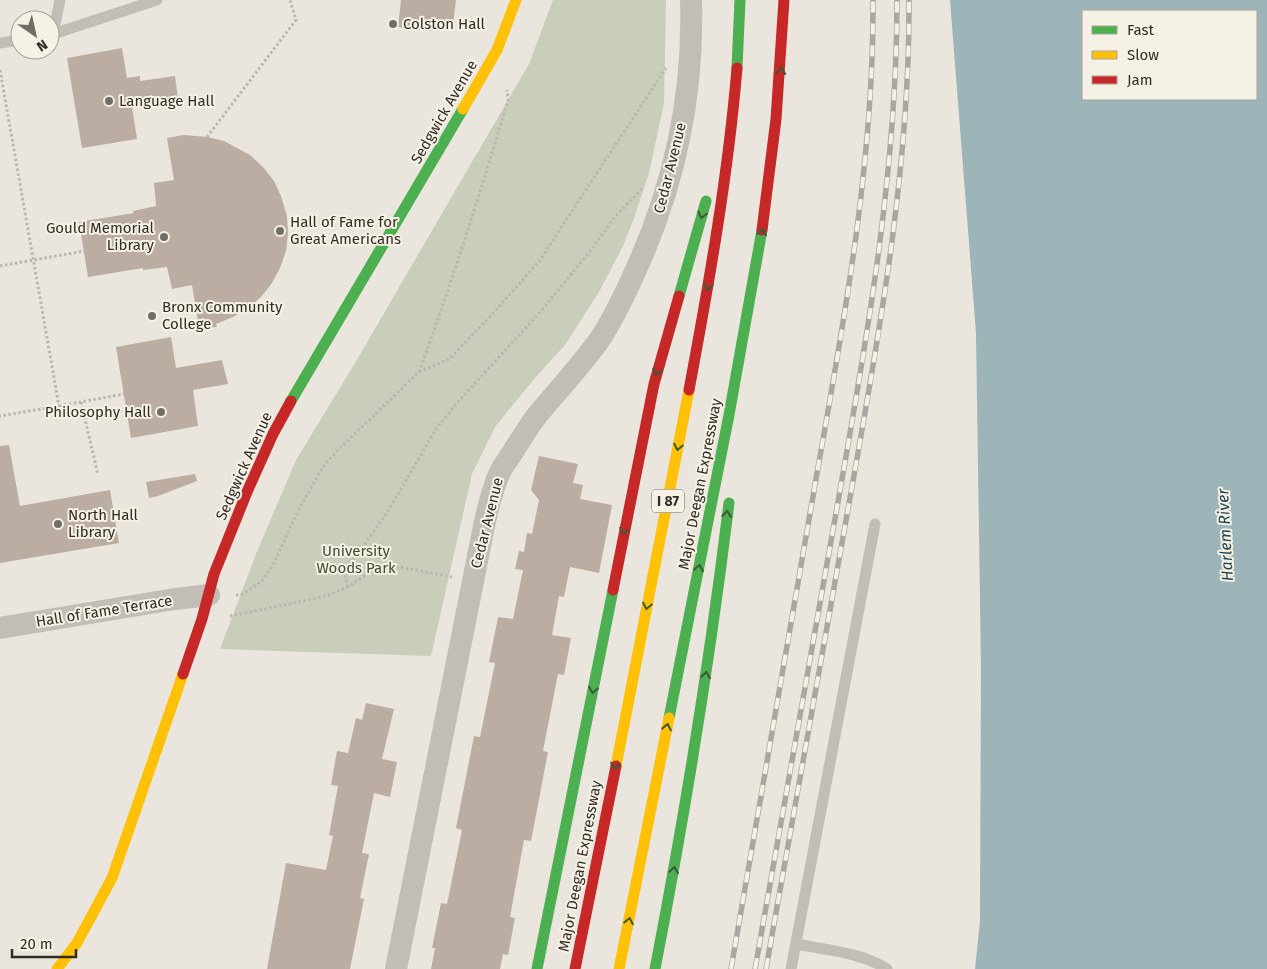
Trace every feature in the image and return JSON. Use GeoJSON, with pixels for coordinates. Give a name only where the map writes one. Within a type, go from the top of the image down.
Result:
{"type":"FeatureCollection","features":[{"type":"Feature","properties":{"kind":"main road","name":"Sedgwick Avenue"},"geometry":{"type":"LineString","coordinates":[[57,969],[77,943],[112,878],[209,595],[214,574],[273,434],[304,378],[480,82],[497,50],[516,0]]}},
{"type":"Feature","properties":{"kind":"main road","name":"Major Deegan Expressway"},"geometry":{"type":"LineString","coordinates":[[575,969],[700,336],[724,185],[733,108],[740,0]]}},
{"type":"Feature","properties":{"kind":"main road","name":"Major Deegan Expressway"},"geometry":{"type":"LineString","coordinates":[[619,969],[708,523],[767,204],[783,49],[784,0]]}},
{"type":"Feature","properties":{"kind":"main road"},"geometry":{"type":"LineString","coordinates":[[715,164],[739,30]]}},
{"type":"Feature","properties":{"kind":"main road"},"geometry":{"type":"LineString","coordinates":[[537,969],[654,384],[708,192]]}},
{"type":"Feature","properties":{"kind":"main road"},"geometry":{"type":"LineString","coordinates":[[736,436],[754,280]]}},
{"type":"Feature","properties":{"kind":"main road"},"geometry":{"type":"LineString","coordinates":[[655,969],[672,886],[714,622],[730,494]]}},
{"type":"Feature","properties":{"kind":"street","name":"Cedar Avenue"},"geometry":{"type":"LineString","coordinates":[[396,969],[482,535],[493,491],[501,471],[534,419],[567,382],[600,337],[626,292],[647,246],[665,196],[680,139],[689,76],[692,0]]}},
{"type":"Feature","properties":{"kind":"street","name":"Hall of Fame Terrace"},"geometry":{"type":"LineString","coordinates":[[0,628],[209,595]]}},
{"type":"Feature","properties":{"kind":"lane"},"geometry":{"type":"LineString","coordinates":[[60,31],[157,0]]}},
{"type":"Feature","properties":{"kind":"lane"},"geometry":{"type":"LineString","coordinates":[[791,969],[875,524]]}},
{"type":"Feature","properties":{"kind":"lane"},"geometry":{"type":"LineString","coordinates":[[796,944],[862,957],[876,962],[887,969]]}},
{"type":"Feature","properties":{"kind":"path"},"geometry":{"type":"LineString","coordinates":[[207,137],[296,20],[290,0]]}},
{"type":"Feature","properties":{"kind":"path"},"geometry":{"type":"LineString","coordinates":[[236,595],[240,595],[261,582],[273,565],[298,511],[322,468],[337,451],[420,372],[449,359],[489,318],[540,260],[671,61]]}},
{"type":"Feature","properties":{"kind":"path"},"geometry":{"type":"LineString","coordinates":[[0,70],[59,406]]}},
{"type":"Feature","properties":{"kind":"path"},"geometry":{"type":"LineString","coordinates":[[420,372],[455,273],[482,188],[508,100],[507,90]]}},
{"type":"Feature","properties":{"kind":"path"},"geometry":{"type":"LineString","coordinates":[[348,586],[344,572],[387,514],[436,429],[457,403],[542,311],[614,218],[645,185]]}},
{"type":"Feature","properties":{"kind":"path"},"geometry":{"type":"LineString","coordinates":[[0,266],[84,251]]}},
{"type":"Feature","properties":{"kind":"path"},"geometry":{"type":"LineString","coordinates":[[0,416],[124,394]]}},
{"type":"Feature","properties":{"kind":"path"},"geometry":{"type":"LineString","coordinates":[[81,402],[98,474]]}},
{"type":"Feature","properties":{"kind":"path"},"geometry":{"type":"LineString","coordinates":[[230,616],[328,596],[369,573],[394,566],[453,578]]}},
{"type":"Feature","properties":{"kind":"green space","name":"University Woods Park"},"geometry":{"type":"Polygon","coordinates":[[[553,0],[666,0],[664,103],[649,173],[623,246],[599,292],[565,345],[534,379],[495,427],[472,474],[431,656],[220,649],[256,554],[296,460],[355,363],[529,64],[553,0]]]}},
{"type":"Feature","properties":{"kind":"water","name":"Harlem River"},"geometry":{"type":"Polygon","coordinates":[[[950,0],[1267,0],[1267,969],[975,969],[980,921],[981,667],[976,333],[950,0]]]}},
{"type":"Feature","properties":{"kind":"building","name":"Colston Hall"},"geometry":{"type":"Polygon","coordinates":[[[401,0],[456,0],[453,25],[432,23],[431,31],[398,27],[401,0]]]}},
{"type":"Feature","properties":{"kind":"building","name":"Language Hall"},"geometry":{"type":"Polygon","coordinates":[[[122,48],[127,78],[140,76],[140,81],[175,76],[178,99],[132,107],[137,139],[82,148],[67,58],[122,48]]]}},
{"type":"Feature","properties":{"kind":"building"},"geometry":{"type":"Polygon","coordinates":[[[184,135],[224,141],[250,155],[274,181],[287,216],[288,234],[286,251],[272,283],[261,297],[248,308],[216,324],[217,327],[199,328],[192,285],[172,289],[167,267],[143,270],[143,268],[88,277],[79,222],[134,213],[133,211],[156,206],[154,183],[174,180],[167,138],[184,135]]]}},
{"type":"Feature","properties":{"kind":"building","name":"Philosophy Hall"},"geometry":{"type":"Polygon","coordinates":[[[171,337],[176,368],[222,360],[228,384],[193,390],[198,426],[131,438],[116,347],[171,337]]]}},
{"type":"Feature","properties":{"kind":"building","name":"North Hall Library"},"geometry":{"type":"Polygon","coordinates":[[[9,445],[20,506],[110,490],[119,543],[0,563],[0,446],[9,445]]]}},
{"type":"Feature","properties":{"kind":"building"},"geometry":{"type":"Polygon","coordinates":[[[539,456],[578,464],[573,483],[583,485],[580,499],[612,505],[599,573],[570,567],[564,597],[559,596],[552,635],[571,638],[564,675],[558,674],[543,751],[548,752],[531,841],[524,840],[510,917],[515,918],[508,955],[503,954],[500,969],[431,969],[435,948],[432,948],[441,903],[447,904],[462,830],[456,828],[474,736],[480,737],[495,663],[489,662],[498,617],[513,619],[523,570],[515,569],[519,551],[524,552],[527,533],[532,534],[539,500],[531,490],[539,456]]]}},
{"type":"Feature","properties":{"kind":"building"},"geometry":{"type":"Polygon","coordinates":[[[195,474],[197,481],[149,498],[146,482],[195,474]]]}},
{"type":"Feature","properties":{"kind":"building"},"geometry":{"type":"Polygon","coordinates":[[[366,703],[394,709],[382,759],[397,762],[390,797],[374,793],[362,853],[369,854],[360,898],[364,899],[350,969],[267,969],[286,863],[326,870],[333,836],[329,835],[338,786],[331,785],[337,751],[348,753],[356,718],[362,720],[366,703]]]}},
{"type":"Feature","properties":{"kind":"railway"},"geometry":{"type":"LineString","coordinates":[[731,969],[847,300],[863,181],[872,60],[873,0]]}},
{"type":"Feature","properties":{"kind":"railway"},"geometry":{"type":"LineString","coordinates":[[755,969],[847,450],[878,258],[892,129],[896,65],[897,0]]}},
{"type":"Feature","properties":{"kind":"railway"},"geometry":{"type":"LineString","coordinates":[[766,969],[882,313],[891,250],[904,126],[909,0]]}},
{"type":"Feature","properties":{"kind":"traffic: fast"},"geometry":{"type":"LineString","coordinates":[[737,68],[740,0]]}},
{"type":"Feature","properties":{"kind":"traffic: fast"},"geometry":{"type":"LineString","coordinates":[[291,401],[463,109]]}},
{"type":"Feature","properties":{"kind":"traffic: fast"},"geometry":{"type":"LineString","coordinates":[[679,296],[706,201]]}},
{"type":"Feature","properties":{"kind":"traffic: fast"},"geometry":{"type":"LineString","coordinates":[[669,718],[729,415],[762,230]]}},
{"type":"Feature","properties":{"kind":"traffic: fast"},"geometry":{"type":"LineString","coordinates":[[655,969],[677,853],[696,736],[714,620],[729,503]]}},
{"type":"Feature","properties":{"kind":"traffic: fast"},"geometry":{"type":"LineString","coordinates":[[537,969],[613,590]]}},
{"type":"Feature","properties":{"kind":"traffic: slow"},"geometry":{"type":"LineString","coordinates":[[463,109],[497,50],[516,0]]}},
{"type":"Feature","properties":{"kind":"traffic: slow"},"geometry":{"type":"LineString","coordinates":[[616,766],[689,390]]}},
{"type":"Feature","properties":{"kind":"traffic: slow"},"geometry":{"type":"LineString","coordinates":[[57,969],[77,943],[112,878],[183,674]]}},
{"type":"Feature","properties":{"kind":"traffic: slow"},"geometry":{"type":"LineString","coordinates":[[619,969],[669,718]]}},
{"type":"Feature","properties":{"kind":"traffic: jam"},"geometry":{"type":"LineString","coordinates":[[762,230],[776,119],[784,0]]}},
{"type":"Feature","properties":{"kind":"traffic: jam"},"geometry":{"type":"LineString","coordinates":[[689,390],[711,270],[723,189],[737,68]]}},
{"type":"Feature","properties":{"kind":"traffic: jam"},"geometry":{"type":"LineString","coordinates":[[613,590],[654,384],[679,296]]}},
{"type":"Feature","properties":{"kind":"traffic: jam"},"geometry":{"type":"LineString","coordinates":[[183,674],[202,619],[214,574],[247,492],[273,434],[291,401]]}},
{"type":"Feature","properties":{"kind":"traffic: jam"},"geometry":{"type":"LineString","coordinates":[[575,969],[616,766]]}},
{"type":"Feature","properties":{"kind":"place","name":"Colston Hall"},"geometry":{"type":"Point","coordinates":[393,24]}},
{"type":"Feature","properties":{"kind":"place","name":"Language Hall"},"geometry":{"type":"Point","coordinates":[109,101]}},
{"type":"Feature","properties":{"kind":"place","name":"Hall of Fame for Great Americans"},"geometry":{"type":"Point","coordinates":[280,231]}},
{"type":"Feature","properties":{"kind":"place","name":"Gould Memorial Library"},"geometry":{"type":"Point","coordinates":[164,237]}},
{"type":"Feature","properties":{"kind":"place","name":"Bronx Community College"},"geometry":{"type":"Point","coordinates":[152,316]}},
{"type":"Feature","properties":{"kind":"place","name":"Philosophy Hall"},"geometry":{"type":"Point","coordinates":[161,412]}},
{"type":"Feature","properties":{"kind":"place","name":"North Hall Library"},"geometry":{"type":"Point","coordinates":[58,524]}}]}
